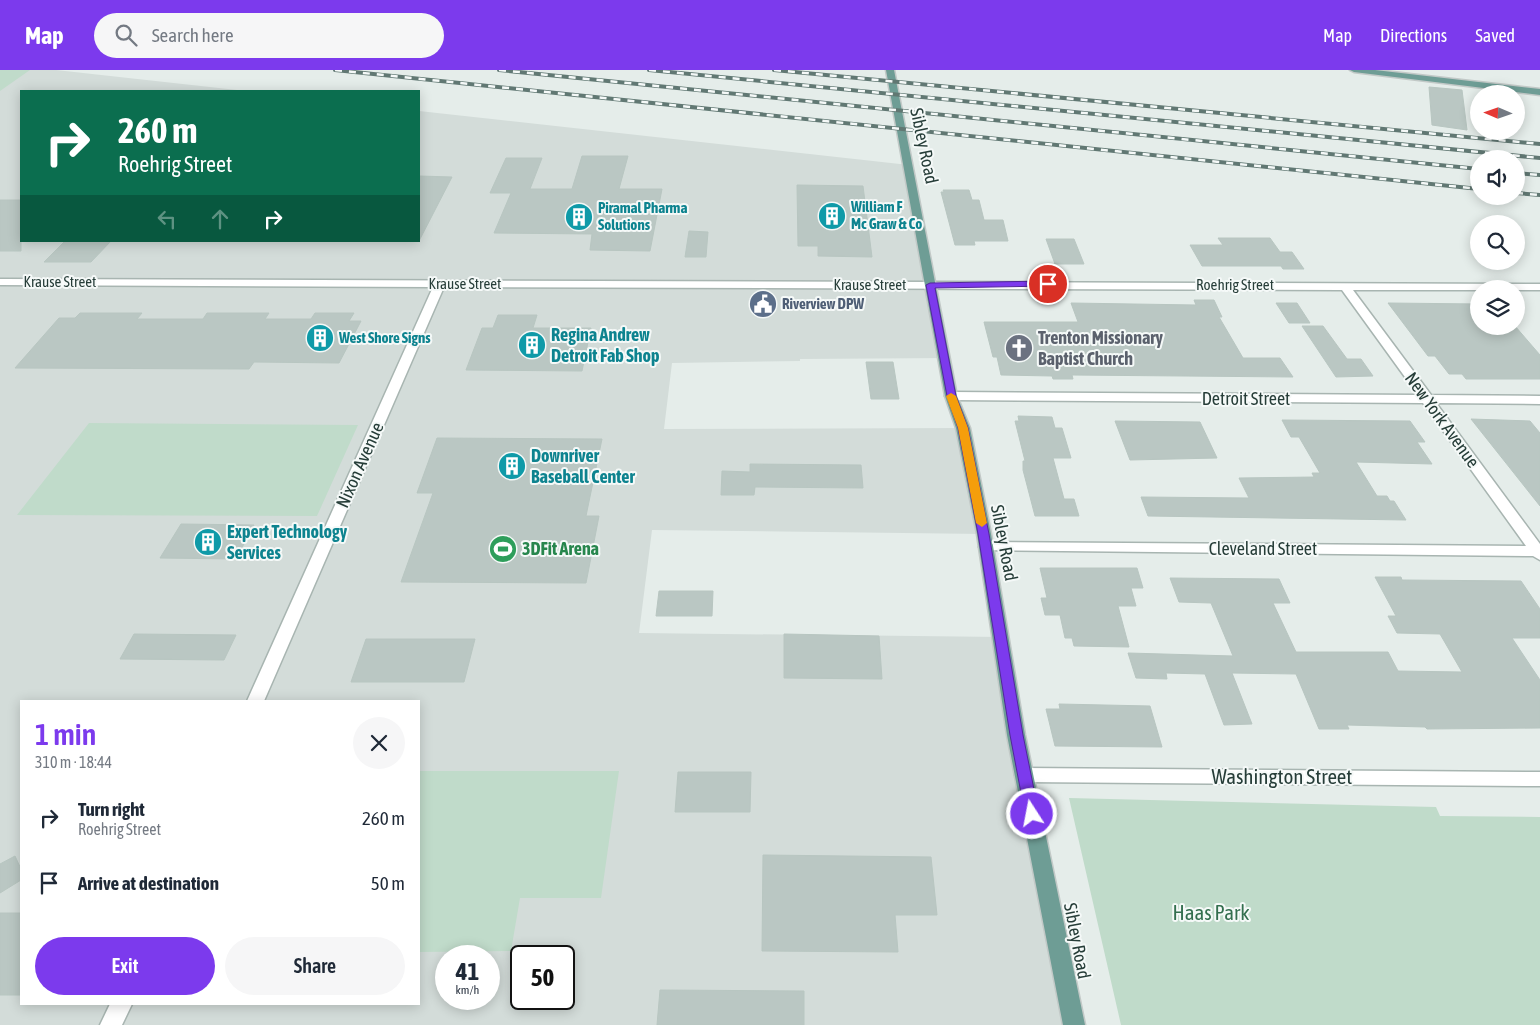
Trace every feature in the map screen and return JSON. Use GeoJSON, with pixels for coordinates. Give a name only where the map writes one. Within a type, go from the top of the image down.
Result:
{"type":"FeatureCollection","features":[{"type":"Feature","properties":{"kind":"main road","name":"Sibley Road"},"geometry":{"type":"LineString","coordinates":[[890,70],[951,396],[963,428],[986,547],[1024,775],[1074,1025]]}},
{"type":"Feature","properties":{"kind":"main road"},"geometry":{"type":"LineString","coordinates":[[1354,70],[1540,92]]}},
{"type":"Feature","properties":{"kind":"main road"},"geometry":{"type":"LineString","coordinates":[[1422,70],[1540,84]]}},
{"type":"Feature","properties":{"kind":"street","name":"Krause Street"},"geometry":{"type":"LineString","coordinates":[[0,282],[930,285]]}},
{"type":"Feature","properties":{"kind":"street","name":"Nixon Avenue"},"geometry":{"type":"LineString","coordinates":[[255,700],[440,284]]}},
{"type":"Feature","properties":{"kind":"street","name":"Roehrig Street"},"geometry":{"type":"LineString","coordinates":[[930,285],[1540,287]]}},
{"type":"Feature","properties":{"kind":"street","name":"New York Avenue"},"geometry":{"type":"LineString","coordinates":[[1344,285],[1539,552]]}},
{"type":"Feature","properties":{"kind":"street","name":"Detroit Street"},"geometry":{"type":"LineString","coordinates":[[951,396],[1540,400]]}},
{"type":"Feature","properties":{"kind":"street","name":"Cleveland Street"},"geometry":{"type":"LineString","coordinates":[[986,547],[1539,552]]}},
{"type":"Feature","properties":{"kind":"street","name":"Washington Street"},"geometry":{"type":"LineString","coordinates":[[1024,775],[1540,779]]}},
{"type":"Feature","properties":{"kind":"street"},"geometry":{"type":"LineString","coordinates":[[112,1025],[121,1005]]}},
{"type":"Feature","properties":{"kind":"shaded area"},"geometry":{"type":"Polygon","coordinates":[[[0,70],[56,70],[237,90],[20,90],[20,242],[420,242],[420,111],[909,165],[949,358],[800,359],[800,361],[672,363],[664,429],[963,428],[984,534],[652,530],[639,633],[1002,637],[1074,1025],[0,1025],[0,70]]]}},
{"type":"Feature","properties":{"kind":"green space"},"geometry":{"type":"Polygon","coordinates":[[[0,70],[30,70],[0,91],[0,70]]]}},
{"type":"Feature","properties":{"kind":"green space"},"geometry":{"type":"Polygon","coordinates":[[[89,423],[358,425],[317,516],[17,515],[89,423]]]}},
{"type":"Feature","properties":{"kind":"green space"},"geometry":{"type":"Polygon","coordinates":[[[420,771],[619,771],[601,898],[520,898],[510,951],[500,951],[500,945],[435,945],[435,952],[420,952],[420,771]]]}},
{"type":"Feature","properties":{"kind":"green space","name":"Haas Park"},"geometry":{"type":"Polygon","coordinates":[[[1069,798],[1436,807],[1440,816],[1540,817],[1540,1025],[1121,1025],[1069,798]]]}},
{"type":"Feature","properties":{"kind":"building"},"geometry":{"type":"Polygon","coordinates":[[[1429,87],[1462,90],[1467,130],[1432,125],[1429,87]]]}},
{"type":"Feature","properties":{"kind":"building","name":"Piramal Pharma Solutions"},"geometry":{"type":"Polygon","coordinates":[[[582,156],[628,156],[619,189],[662,189],[650,251],[590,250],[592,234],[494,233],[511,193],[490,193],[506,158],[542,158],[530,189],[572,189],[582,156]]]}},
{"type":"Feature","properties":{"kind":"building"},"geometry":{"type":"Polygon","coordinates":[[[420,176],[452,177],[420,239],[420,176]]]}},
{"type":"Feature","properties":{"kind":"building","name":"William F Mc Graw & Co"},"geometry":{"type":"Polygon","coordinates":[[[797,185],[863,186],[872,257],[818,256],[818,246],[798,246],[797,185]]]}},
{"type":"Feature","properties":{"kind":"building"},"geometry":{"type":"Polygon","coordinates":[[[943,190],[969,190],[972,200],[979,200],[984,220],[1003,220],[1008,241],[974,241],[975,245],[955,245],[941,192],[944,192],[943,190]]]}},
{"type":"Feature","properties":{"kind":"building"},"geometry":{"type":"Polygon","coordinates":[[[0,200],[20,200],[21,251],[0,251],[0,200]]]}},
{"type":"Feature","properties":{"kind":"building"},"geometry":{"type":"Polygon","coordinates":[[[689,231],[708,232],[706,257],[685,257],[689,231]]]}},
{"type":"Feature","properties":{"kind":"building"},"geometry":{"type":"Polygon","coordinates":[[[1218,238],[1270,238],[1280,252],[1292,252],[1304,269],[1283,269],[1281,266],[1202,266],[1190,245],[1223,245],[1218,238]]]}},
{"type":"Feature","properties":{"kind":"building"},"geometry":{"type":"Polygon","coordinates":[[[1046,239],[1074,239],[1084,264],[1055,264],[1046,239]]]}},
{"type":"Feature","properties":{"kind":"building"},"geometry":{"type":"Polygon","coordinates":[[[64,242],[110,242],[91,262],[44,262],[64,242]]]}},
{"type":"Feature","properties":{"kind":"building"},"geometry":{"type":"Polygon","coordinates":[[[1194,300],[1214,300],[1222,317],[1219,317],[1243,358],[1280,358],[1293,377],[1072,375],[1073,379],[1053,379],[1052,376],[1001,375],[997,357],[993,357],[984,322],[1078,322],[1071,303],[1196,305],[1194,300]]]}},
{"type":"Feature","properties":{"kind":"building"},"geometry":{"type":"Polygon","coordinates":[[[1276,303],[1297,303],[1310,323],[1289,323],[1276,303]]]}},
{"type":"Feature","properties":{"kind":"building"},"geometry":{"type":"Polygon","coordinates":[[[1388,303],[1470,304],[1470,335],[1523,335],[1540,355],[1540,379],[1466,379],[1462,374],[1449,374],[1435,356],[1428,356],[1388,303]]]}},
{"type":"Feature","properties":{"kind":"building"},"geometry":{"type":"Polygon","coordinates":[[[80,313],[142,313],[137,319],[203,319],[207,313],[269,313],[265,319],[311,319],[315,313],[354,313],[349,321],[361,321],[339,363],[254,362],[249,369],[15,368],[59,318],[75,318],[80,313]]]}},
{"type":"Feature","properties":{"kind":"building","name":"Regina Andrew Detroit Fab Shop"},"geometry":{"type":"Polygon","coordinates":[[[498,315],[537,315],[533,328],[591,328],[582,371],[466,370],[482,328],[493,328],[498,315]]]}},
{"type":"Feature","properties":{"kind":"building"},"geometry":{"type":"Polygon","coordinates":[[[1302,326],[1323,326],[1347,359],[1361,359],[1373,376],[1336,377],[1302,326]]]}},
{"type":"Feature","properties":{"kind":"building"},"geometry":{"type":"Polygon","coordinates":[[[866,362],[893,362],[899,399],[871,399],[866,362]]]}},
{"type":"Feature","properties":{"kind":"building"},"geometry":{"type":"Polygon","coordinates":[[[1018,416],[1052,417],[1055,428],[1062,428],[1071,458],[1053,458],[1064,499],[1074,499],[1079,516],[1035,516],[1023,470],[1023,461],[1025,461],[1015,421],[1019,421],[1018,416]]]}},
{"type":"Feature","properties":{"kind":"building"},"geometry":{"type":"Polygon","coordinates":[[[1471,419],[1530,421],[1540,433],[1540,506],[1471,419]]]}},
{"type":"Feature","properties":{"kind":"building"},"geometry":{"type":"Polygon","coordinates":[[[1282,420],[1410,421],[1425,442],[1417,442],[1432,464],[1356,462],[1377,496],[1387,496],[1390,501],[1394,501],[1406,520],[1148,516],[1141,497],[1249,498],[1239,478],[1314,477],[1312,473],[1320,473],[1299,437],[1291,437],[1282,420]]]}},
{"type":"Feature","properties":{"kind":"building"},"geometry":{"type":"Polygon","coordinates":[[[1115,421],[1200,422],[1217,458],[1130,460],[1115,421]]]}},
{"type":"Feature","properties":{"kind":"building"},"geometry":{"type":"Polygon","coordinates":[[[437,438],[602,439],[586,516],[599,516],[586,583],[401,582],[433,493],[417,493],[437,438]]]}},
{"type":"Feature","properties":{"kind":"building"},"geometry":{"type":"Polygon","coordinates":[[[750,464],[861,465],[863,488],[755,487],[754,495],[721,495],[722,471],[750,472],[750,464]]]}},
{"type":"Feature","properties":{"kind":"building","name":"Expert Technology Services"},"geometry":{"type":"Polygon","coordinates":[[[181,524],[254,525],[236,559],[160,558],[181,524]]]}},
{"type":"Feature","properties":{"kind":"building"},"geometry":{"type":"Polygon","coordinates":[[[1040,568],[1137,568],[1143,588],[1131,588],[1136,606],[1118,606],[1129,647],[1074,646],[1072,638],[1065,638],[1060,615],[1045,615],[1041,598],[1047,598],[1040,568]]]}},
{"type":"Feature","properties":{"kind":"building"},"geometry":{"type":"Polygon","coordinates":[[[1375,577],[1401,577],[1402,580],[1521,581],[1540,609],[1540,638],[1512,638],[1540,680],[1540,728],[1427,729],[1425,727],[1347,725],[1349,729],[1319,729],[1296,674],[1232,673],[1252,724],[1224,725],[1205,674],[1166,673],[1167,679],[1136,678],[1128,653],[1233,656],[1211,603],[1179,602],[1170,578],[1279,579],[1290,603],[1273,603],[1296,652],[1388,652],[1398,671],[1462,672],[1440,634],[1397,633],[1388,616],[1396,616],[1375,577]]]}},
{"type":"Feature","properties":{"kind":"building"},"geometry":{"type":"Polygon","coordinates":[[[659,591],[713,591],[712,616],[656,616],[659,591]]]}},
{"type":"Feature","properties":{"kind":"building"},"geometry":{"type":"Polygon","coordinates":[[[134,634],[236,635],[224,660],[120,659],[134,634]]]}},
{"type":"Feature","properties":{"kind":"building"},"geometry":{"type":"Polygon","coordinates":[[[784,634],[879,636],[882,679],[784,678],[784,634]]]}},
{"type":"Feature","properties":{"kind":"building"},"geometry":{"type":"Polygon","coordinates":[[[366,639],[475,639],[464,682],[351,682],[366,639]]]}},
{"type":"Feature","properties":{"kind":"building"},"geometry":{"type":"Polygon","coordinates":[[[1059,704],[1150,706],[1162,747],[1055,746],[1046,709],[1060,709],[1059,704]]]}},
{"type":"Feature","properties":{"kind":"building"},"geometry":{"type":"Polygon","coordinates":[[[678,772],[751,772],[750,812],[675,812],[678,772]]]}},
{"type":"Feature","properties":{"kind":"building"},"geometry":{"type":"Polygon","coordinates":[[[763,855],[931,857],[937,915],[895,915],[898,952],[762,951],[763,855]]]}},
{"type":"Feature","properties":{"kind":"building"},"geometry":{"type":"Polygon","coordinates":[[[15,856],[20,867],[20,881],[0,893],[0,864],[15,856]]]}},
{"type":"Feature","properties":{"kind":"building"},"geometry":{"type":"Polygon","coordinates":[[[0,913],[20,913],[20,995],[0,995],[0,913]]]}},
{"type":"Feature","properties":{"kind":"building"},"geometry":{"type":"Polygon","coordinates":[[[660,990],[804,991],[804,1025],[657,1025],[660,990]]]}},
{"type":"Feature","properties":{"kind":"railway"},"geometry":{"type":"LineString","coordinates":[[335,70],[1470,188]]}},
{"type":"Feature","properties":{"kind":"railway"},"geometry":{"type":"LineString","coordinates":[[499,70],[1470,168]]}},
{"type":"Feature","properties":{"kind":"railway"},"geometry":{"type":"LineString","coordinates":[[649,70],[1540,158]]}},
{"type":"Feature","properties":{"kind":"railway"},"geometry":{"type":"LineString","coordinates":[[774,70],[1540,144]]}},
{"type":"Feature","properties":{"kind":"railway"},"geometry":{"type":"LineString","coordinates":[[1525,174],[1540,175]]}},
{"type":"Feature","properties":{"kind":"railway"},"geometry":{"type":"LineString","coordinates":[[1525,194],[1540,195]]}},
{"type":"Feature","properties":{"kind":"slow traffic"},"geometry":{"type":"LineString","coordinates":[[951,396],[963,428],[982,523]]}},
{"type":"Feature","properties":{"kind":"place","name":"William F Mc Graw & Co"},"geometry":{"type":"Point","coordinates":[832,216]}},
{"type":"Feature","properties":{"kind":"place","name":"Piramal Pharma Solutions"},"geometry":{"type":"Point","coordinates":[579,217]}},
{"type":"Feature","properties":{"kind":"place","name":"Riverview DPW"},"geometry":{"type":"Point","coordinates":[763,304]}},
{"type":"Feature","properties":{"kind":"place","name":"West Shore Signs"},"geometry":{"type":"Point","coordinates":[320,338]}},
{"type":"Feature","properties":{"kind":"place","name":"Regina Andrew Detroit Fab Shop"},"geometry":{"type":"Point","coordinates":[532,345]}},
{"type":"Feature","properties":{"kind":"place","name":"Trenton Missionary Baptist Church"},"geometry":{"type":"Point","coordinates":[1019,348]}},
{"type":"Feature","properties":{"kind":"place","name":"Downriver Baseball Center"},"geometry":{"type":"Point","coordinates":[512,466]}},
{"type":"Feature","properties":{"kind":"place","name":"Expert Technology Services"},"geometry":{"type":"Point","coordinates":[208,542]}},
{"type":"Feature","properties":{"kind":"place","name":"3DFit Arena"},"geometry":{"type":"Point","coordinates":[503,549]}},
{"type":"Feature","properties":{"kind":"route"},"geometry":{"type":"LineString","coordinates":[[1032,814],[1016,735],[1002,637],[984,534],[963,428],[951,396],[930,285],[1048,284]]}}]}
